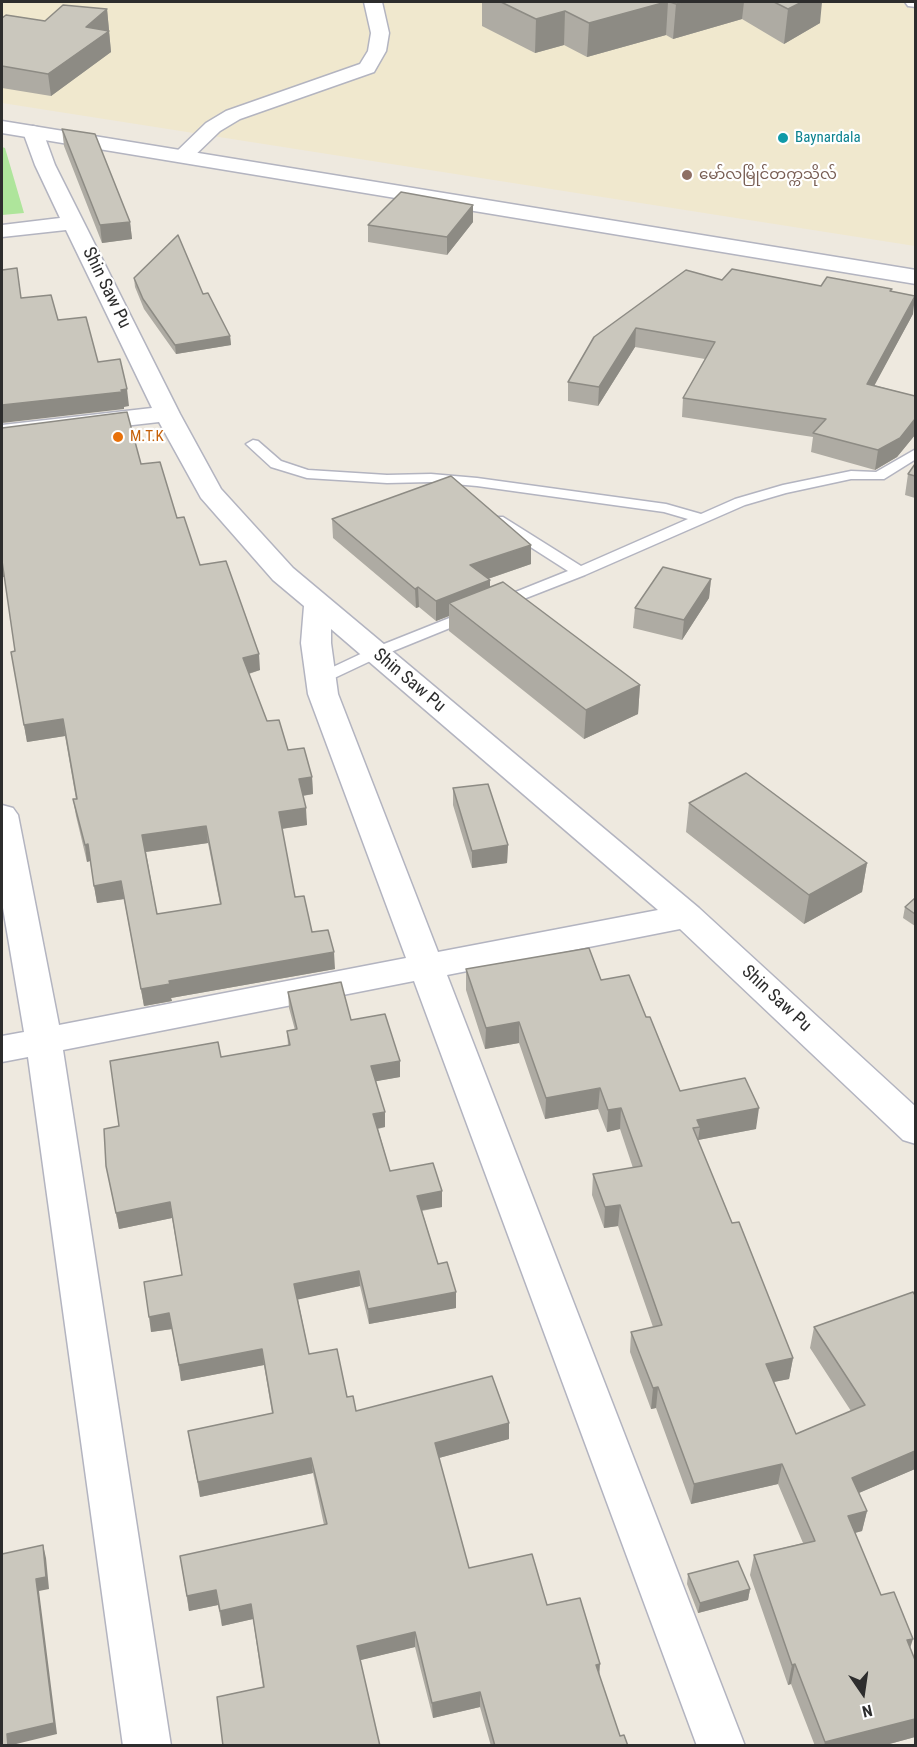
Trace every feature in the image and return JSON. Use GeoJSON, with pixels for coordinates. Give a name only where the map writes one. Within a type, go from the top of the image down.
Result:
{"type":"FeatureCollection","features":[{"type":"Feature","properties":{"kind":"street"},"geometry":{"type":"LineString","coordinates":[[189,151],[213,127],[233,115],[368,68],[377,51],[380,33],[373,2]]}},
{"type":"Feature","properties":{"kind":"street"},"geometry":{"type":"LineString","coordinates":[[2,115],[189,151],[830,254],[915,277]]}},
{"type":"Feature","properties":{"kind":"street"},"geometry":{"type":"LineString","coordinates":[[2,127],[189,151]]}},
{"type":"Feature","properties":{"kind":"street","name":"Shin Saw Pu"},"geometry":{"type":"LineString","coordinates":[[33,132],[45,165],[166,414],[210,492],[284,574],[687,916],[915,1130]]}},
{"type":"Feature","properties":{"kind":"street"},"geometry":{"type":"LineString","coordinates":[[2,231],[75,223]]}},
{"type":"Feature","properties":{"kind":"street"},"geometry":{"type":"LineString","coordinates":[[830,254],[915,258]]}},
{"type":"Feature","properties":{"kind":"street"},"geometry":{"type":"LineString","coordinates":[[2,433],[166,414]]}},
{"type":"Feature","properties":{"kind":"street"},"geometry":{"type":"LineString","coordinates":[[318,603],[316,643],[323,694],[721,1746]]}},
{"type":"Feature","properties":{"kind":"street"},"geometry":{"type":"LineString","coordinates":[[2,815],[44,1041],[147,1746]]}},
{"type":"Feature","properties":{"kind":"street"},"geometry":{"type":"LineString","coordinates":[[2,1049],[687,916]]}},
{"type":"Feature","properties":{"kind":"lane"},"geometry":{"type":"LineString","coordinates":[[253,444],[276,464],[307,474],[387,479],[431,478],[477,482],[666,508],[700,518]]}},
{"type":"Feature","properties":{"kind":"lane"},"geometry":{"type":"LineString","coordinates":[[322,678],[375,652],[580,572],[740,502],[783,489],[851,475],[879,476],[915,453]]}},
{"type":"Feature","properties":{"kind":"lane"},"geometry":{"type":"LineString","coordinates":[[473,501],[472,490],[477,482]]}},
{"type":"Feature","properties":{"kind":"lane"},"geometry":{"type":"LineString","coordinates":[[489,513],[580,572]]}},
{"type":"Feature","properties":{"kind":"shaded area","name":"မော်လမြိုင်တက္ကသိုလ်"},"geometry":{"type":"Polygon","coordinates":[[[2,2],[915,2],[915,246],[2,103],[2,2]]]}},
{"type":"Feature","properties":{"kind":"green space"},"geometry":{"type":"Polygon","coordinates":[[[2,147],[5,148],[24,213],[2,215],[2,147]]]}},
{"type":"Feature","properties":{"kind":"building"},"geometry":{"type":"Polygon","coordinates":[[[501,2],[666,2],[589,23],[565,11],[536,19],[501,2]]]}},
{"type":"Feature","properties":{"kind":"building"},"geometry":{"type":"Polygon","coordinates":[[[774,2],[802,2],[788,9],[774,2]]]}},
{"type":"Feature","properties":{"kind":"building"},"geometry":{"type":"Polygon","coordinates":[[[63,5],[107,9],[86,27],[109,31],[48,74],[2,66],[2,18],[6,15],[45,21],[63,5]]]}},
{"type":"Feature","properties":{"kind":"building"},"geometry":{"type":"Polygon","coordinates":[[[62,129],[95,134],[130,222],[100,225],[62,129]]]}},
{"type":"Feature","properties":{"kind":"building"},"geometry":{"type":"Polygon","coordinates":[[[401,192],[473,205],[447,237],[368,225],[401,192]]]}},
{"type":"Feature","properties":{"kind":"building"},"geometry":{"type":"Polygon","coordinates":[[[178,235],[203,294],[208,293],[230,336],[175,345],[143,299],[134,278],[178,235]]]}},
{"type":"Feature","properties":{"kind":"building"},"geometry":{"type":"Polygon","coordinates":[[[17,268],[21,298],[51,295],[58,320],[86,317],[98,362],[120,359],[127,389],[121,390],[122,392],[2,405],[2,270],[17,268]]]}},
{"type":"Feature","properties":{"kind":"building"},"geometry":{"type":"Polygon","coordinates":[[[732,269],[821,286],[827,277],[892,289],[890,291],[915,296],[867,384],[915,396],[915,419],[900,438],[878,450],[813,433],[826,419],[683,398],[715,342],[636,328],[599,387],[568,382],[594,337],[686,270],[722,280],[732,269]]]}},
{"type":"Feature","properties":{"kind":"building"},"geometry":{"type":"Polygon","coordinates":[[[127,412],[141,464],[160,462],[177,518],[184,517],[200,565],[226,561],[259,654],[243,658],[267,721],[279,720],[288,750],[304,748],[312,777],[299,779],[306,808],[279,812],[295,897],[304,896],[312,932],[328,930],[334,952],[169,981],[170,984],[141,989],[121,881],[94,886],[88,844],[85,845],[73,799],[77,799],[63,719],[24,725],[11,652],[15,651],[2,561],[2,428],[127,412]],[[206,826],[142,835],[157,914],[221,904],[206,826]]]}},
{"type":"Feature","properties":{"kind":"building"},"geometry":{"type":"Polygon","coordinates":[[[915,464],[915,476],[908,474],[915,464]]]}},
{"type":"Feature","properties":{"kind":"building"},"geometry":{"type":"Polygon","coordinates":[[[451,476],[531,545],[470,565],[490,580],[436,601],[418,587],[415,589],[332,519],[451,476]]]}},
{"type":"Feature","properties":{"kind":"building"},"geometry":{"type":"Polygon","coordinates":[[[663,567],[711,579],[684,620],[635,608],[663,567]]]}},
{"type":"Feature","properties":{"kind":"building"},"geometry":{"type":"Polygon","coordinates":[[[503,582],[640,685],[586,710],[449,603],[503,582]]]}},
{"type":"Feature","properties":{"kind":"building"},"geometry":{"type":"Polygon","coordinates":[[[746,773],[867,863],[809,895],[689,803],[746,773]]]}},
{"type":"Feature","properties":{"kind":"building"},"geometry":{"type":"Polygon","coordinates":[[[488,784],[508,845],[472,851],[453,788],[488,784]]]}},
{"type":"Feature","properties":{"kind":"building"},"geometry":{"type":"Polygon","coordinates":[[[915,898],[915,914],[905,907],[915,898]]]}},
{"type":"Feature","properties":{"kind":"building"},"geometry":{"type":"Polygon","coordinates":[[[589,948],[601,980],[629,975],[646,1017],[650,1017],[680,1091],[745,1078],[759,1108],[697,1120],[700,1127],[693,1128],[732,1223],[739,1222],[793,1358],[766,1364],[796,1434],[865,1405],[814,1327],[913,1292],[915,1295],[915,1451],[852,1478],[867,1511],[848,1516],[881,1595],[894,1592],[913,1639],[907,1640],[915,1660],[915,1719],[825,1742],[795,1664],[792,1665],[754,1555],[815,1541],[782,1464],[694,1484],[658,1387],[653,1388],[631,1332],[662,1325],[620,1205],[605,1207],[593,1174],[642,1166],[621,1108],[608,1110],[600,1088],[546,1098],[519,1022],[486,1028],[466,969],[589,948]]]}},
{"type":"Feature","properties":{"kind":"building"},"geometry":{"type":"Polygon","coordinates":[[[341,982],[351,1020],[385,1014],[400,1061],[371,1066],[385,1112],[373,1114],[390,1171],[433,1163],[442,1191],[417,1196],[438,1264],[447,1262],[456,1292],[368,1309],[359,1271],[294,1284],[309,1354],[337,1349],[347,1397],[353,1396],[356,1411],[492,1376],[509,1423],[435,1443],[469,1568],[532,1554],[547,1605],[580,1598],[600,1664],[596,1665],[620,1736],[624,1735],[628,1746],[495,1746],[480,1692],[432,1703],[415,1632],[357,1646],[380,1746],[223,1746],[217,1697],[264,1687],[251,1604],[220,1611],[216,1590],[187,1596],[180,1556],[327,1524],[311,1458],[198,1482],[188,1431],[273,1413],[262,1349],[179,1365],[169,1313],[149,1317],[144,1282],[182,1275],[170,1202],[116,1213],[106,1166],[104,1129],[119,1126],[110,1061],[218,1042],[221,1057],[290,1045],[287,1031],[297,1029],[288,992],[341,982]]]}},
{"type":"Feature","properties":{"kind":"building"},"geometry":{"type":"Polygon","coordinates":[[[43,1545],[46,1577],[36,1579],[54,1723],[7,1734],[8,1746],[2,1746],[2,1554],[43,1545]]]}},
{"type":"Feature","properties":{"kind":"building"},"geometry":{"type":"Polygon","coordinates":[[[738,1561],[750,1589],[700,1603],[688,1574],[738,1561]]]}},
{"type":"Feature","properties":{"kind":"place","name":"Baynardala"},"geometry":{"type":"Point","coordinates":[783,138]}},
{"type":"Feature","properties":{"kind":"place","name":"မော်လမြိုင်တက္ကသိုလ်"},"geometry":{"type":"Point","coordinates":[687,175]}},
{"type":"Feature","properties":{"kind":"place","name":"M.T.K"},"geometry":{"type":"Point","coordinates":[118,437]}}]}
